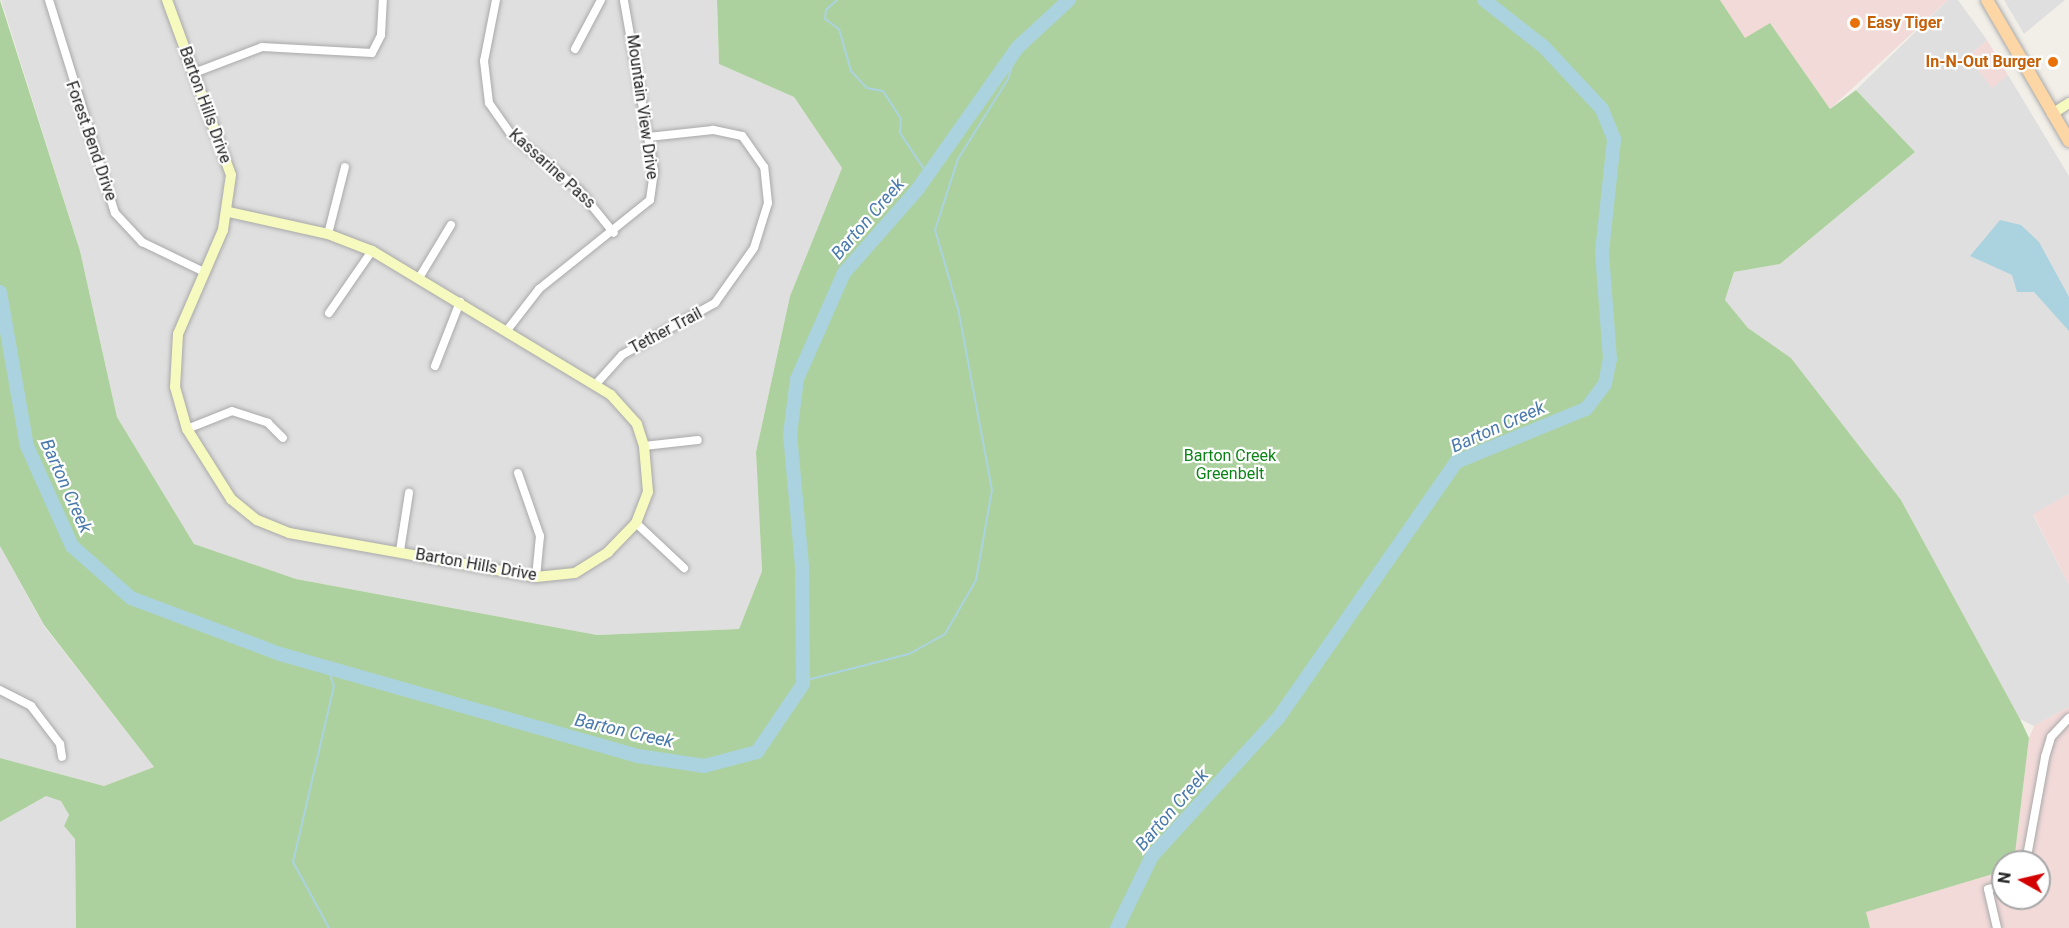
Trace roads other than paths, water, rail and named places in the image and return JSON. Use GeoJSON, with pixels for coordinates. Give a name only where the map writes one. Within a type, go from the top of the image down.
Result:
{"type":"FeatureCollection","features":[{"type":"Feature","properties":{"kind":"main road"},"geometry":{"type":"LineString","coordinates":[[1987,0],[2069,141]]}},
{"type":"Feature","properties":{"kind":"street","name":"Forest Bend Drive"},"geometry":{"type":"LineString","coordinates":[[49,0],[115,213],[142,242],[204,272]]}},
{"type":"Feature","properties":{"kind":"street","name":"Barton Hills Drive"},"geometry":{"type":"LineString","coordinates":[[167,0],[231,175],[229,212],[178,334],[172,368],[187,429],[221,488],[257,520],[289,533],[536,577],[575,573],[608,552],[636,523],[648,492],[644,446],[626,409],[596,384],[508,329],[372,251],[328,234],[229,212]]}},
{"type":"Feature","properties":{"kind":"street"},"geometry":{"type":"LineString","coordinates":[[194,72],[262,47],[372,53],[381,35],[383,0]]}},
{"type":"Feature","properties":{"kind":"street","name":"Kassarine Pass"},"geometry":{"type":"LineString","coordinates":[[496,0],[484,61],[489,103],[510,133],[579,190],[614,233]]}},
{"type":"Feature","properties":{"kind":"street"},"geometry":{"type":"LineString","coordinates":[[575,49],[601,0]]}},
{"type":"Feature","properties":{"kind":"street","name":"Mountain View Drive"},"geometry":{"type":"LineString","coordinates":[[508,329],[539,289],[614,233],[650,200],[654,171],[624,0]]}},
{"type":"Feature","properties":{"kind":"street"},"geometry":{"type":"LineString","coordinates":[[2052,114],[2069,103]]}},
{"type":"Feature","properties":{"kind":"street","name":"Tether Trail"},"geometry":{"type":"LineString","coordinates":[[596,384],[622,355],[715,303],[749,256],[768,203],[764,167],[741,136],[713,130],[648,137]]}},
{"type":"Feature","properties":{"kind":"street"},"geometry":{"type":"LineString","coordinates":[[328,234],[345,166]]}},
{"type":"Feature","properties":{"kind":"street"},"geometry":{"type":"LineString","coordinates":[[419,278],[451,225]]}},
{"type":"Feature","properties":{"kind":"street"},"geometry":{"type":"LineString","coordinates":[[329,313],[372,251]]}},
{"type":"Feature","properties":{"kind":"street"},"geometry":{"type":"LineString","coordinates":[[435,366],[460,302]]}},
{"type":"Feature","properties":{"kind":"street"},"geometry":{"type":"LineString","coordinates":[[187,429],[232,411],[268,423],[283,438]]}},
{"type":"Feature","properties":{"kind":"street"},"geometry":{"type":"LineString","coordinates":[[644,446],[698,440]]}},
{"type":"Feature","properties":{"kind":"street"},"geometry":{"type":"LineString","coordinates":[[518,473],[540,536],[536,577]]}},
{"type":"Feature","properties":{"kind":"street"},"geometry":{"type":"LineString","coordinates":[[400,551],[409,493]]}},
{"type":"Feature","properties":{"kind":"street"},"geometry":{"type":"LineString","coordinates":[[636,523],[684,568]]}},
{"type":"Feature","properties":{"kind":"street"},"geometry":{"type":"LineString","coordinates":[[0,690],[31,706],[60,744],[62,757]]}},
{"type":"Feature","properties":{"kind":"street"},"geometry":{"type":"LineString","coordinates":[[2028,850],[2045,756],[2051,737],[2069,718]]}},
{"type":"Feature","properties":{"kind":"street"},"geometry":{"type":"LineString","coordinates":[[1991,888],[1988,889],[1991,902]]}},
{"type":"Feature","properties":{"kind":"street"},"geometry":{"type":"LineString","coordinates":[[1993,910],[1997,928]]}},
{"type":"Feature","properties":{"kind":"water"},"geometry":{"type":"Polygon","coordinates":[[[2000,220],[2021,225],[2039,242],[2069,297],[2069,331],[2034,292],[2017,292],[2012,275],[1970,256],[2000,220]]]}},
{"type":"Feature","properties":{"kind":"waterway"},"geometry":{"type":"LineString","coordinates":[[837,0],[826,10],[825,19],[839,29],[851,71],[867,88],[883,91],[901,119],[900,133],[928,175]]}},
{"type":"Feature","properties":{"kind":"waterway","name":"Barton Creek"},"geometry":{"type":"LineString","coordinates":[[0,292],[27,446],[72,546],[131,598],[280,654],[638,756],[704,766],[757,752],[803,684],[802,566],[790,435],[797,379],[844,273],[917,190],[1018,47],[1069,0]]}},
{"type":"Feature","properties":{"kind":"waterway","name":"Barton Creek"},"geometry":{"type":"LineString","coordinates":[[1117,928],[1152,856],[1279,717],[1456,462],[1586,409],[1605,384],[1610,359],[1602,252],[1614,139],[1602,109],[1544,47],[1484,0]]}},
{"type":"Feature","properties":{"kind":"waterway"},"geometry":{"type":"LineString","coordinates":[[803,681],[909,654],[945,634],[976,580],[992,490],[958,309],[935,230],[958,159],[1008,79],[1018,47]]}},
{"type":"Feature","properties":{"kind":"waterway"},"geometry":{"type":"LineString","coordinates":[[328,668],[334,686],[293,862],[329,928]]}},
{"type":"Feature","properties":{"kind":"place","name":"Easy Tiger"},"geometry":{"type":"Point","coordinates":[1855,23]}},
{"type":"Feature","properties":{"kind":"place","name":"In-N-Out Burger"},"geometry":{"type":"Point","coordinates":[2053,62]}},
{"type":"Feature","properties":{"kind":"park label","name":"Barton Creek Greenbelt"},"geometry":{"type":"Point","coordinates":[1230,465]}}]}
